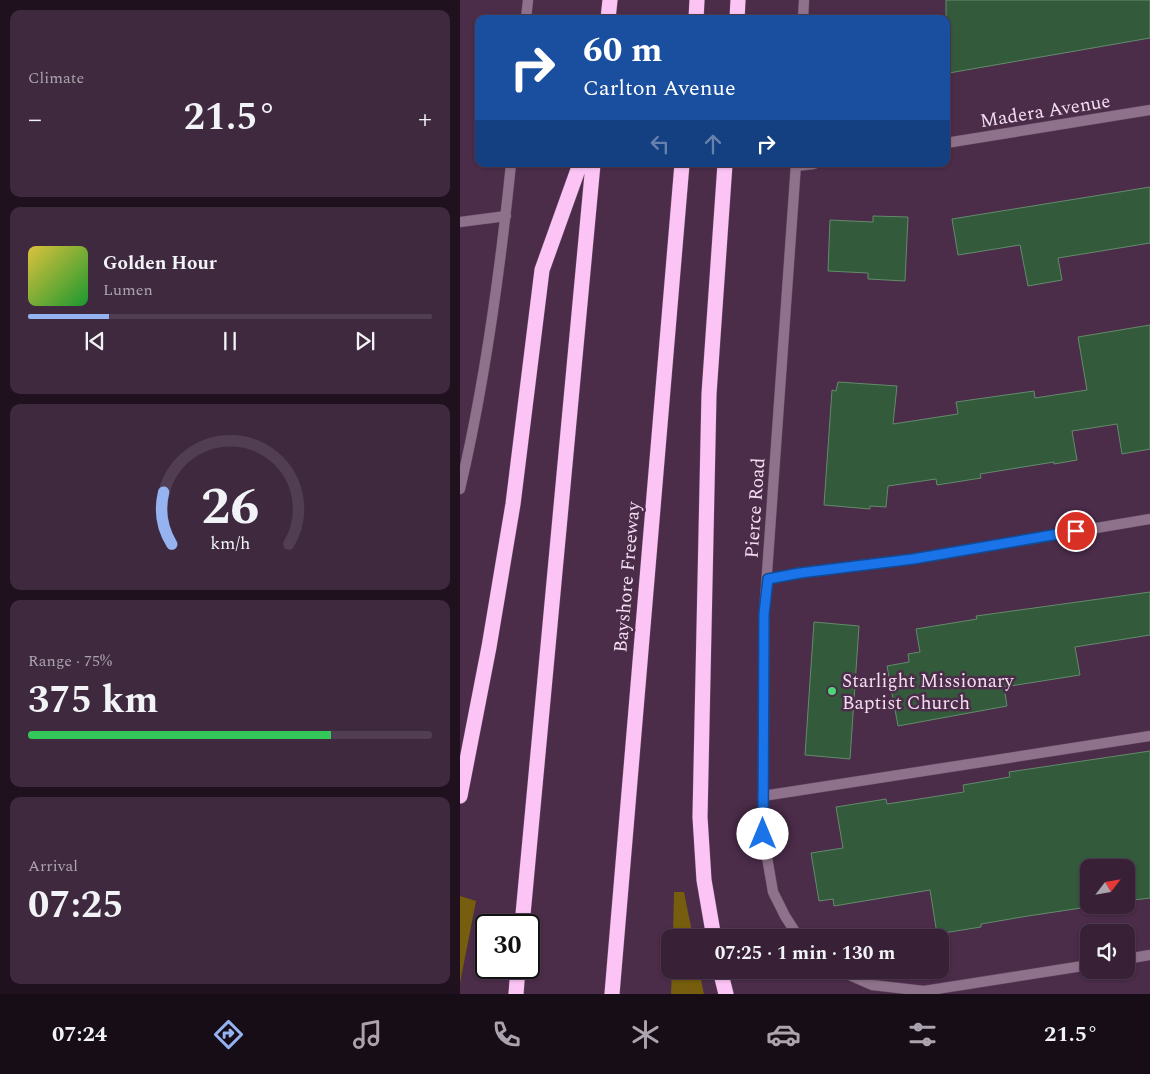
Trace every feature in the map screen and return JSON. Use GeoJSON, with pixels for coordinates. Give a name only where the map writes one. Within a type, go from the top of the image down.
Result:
{"type":"FeatureCollection","features":[{"type":"Feature","properties":{"kind":"highway"},"geometry":{"type":"LineString","coordinates":[[608,15],[610,0]]}},
{"type":"Feature","properties":{"kind":"highway"},"geometry":{"type":"LineString","coordinates":[[696,15],[697,0]]}},
{"type":"Feature","properties":{"kind":"highway"},"geometry":{"type":"LineString","coordinates":[[737,15],[738,0]]}},
{"type":"Feature","properties":{"kind":"highway"},"geometry":{"type":"LineString","coordinates":[[460,796],[489,647],[513,504],[542,270],[579,167]]}},
{"type":"Feature","properties":{"kind":"highway"},"geometry":{"type":"LineString","coordinates":[[523,914],[593,167]]}},
{"type":"Feature","properties":{"kind":"highway","name":"Bayshore Freeway"},"geometry":{"type":"LineString","coordinates":[[612,994],[682,167]]}},
{"type":"Feature","properties":{"kind":"highway"},"geometry":{"type":"LineString","coordinates":[[712,929],[704,880],[701,807],[709,394],[725,167]]}},
{"type":"Feature","properties":{"kind":"highway"},"geometry":{"type":"LineString","coordinates":[[516,994],[517,979]]}},
{"type":"Feature","properties":{"kind":"highway"},"geometry":{"type":"LineString","coordinates":[[722,979],[726,994]]}},
{"type":"Feature","properties":{"kind":"street"},"geometry":{"type":"LineString","coordinates":[[526,15],[528,0]]}},
{"type":"Feature","properties":{"kind":"street"},"geometry":{"type":"LineString","coordinates":[[803,15],[804,0]]}},
{"type":"Feature","properties":{"kind":"street","name":"Madera Avenue"},"geometry":{"type":"LineString","coordinates":[[950,142],[1150,110]]}},
{"type":"Feature","properties":{"kind":"street"},"geometry":{"type":"LineString","coordinates":[[460,489],[472,429],[506,216],[511,167]]}},
{"type":"Feature","properties":{"kind":"street","name":"Pierce Road"},"geometry":{"type":"LineString","coordinates":[[793,929],[773,892],[763,834],[763,796],[764,614],[768,579],[784,312],[796,167]]}},
{"type":"Feature","properties":{"kind":"street"},"geometry":{"type":"LineString","coordinates":[[460,222],[506,216]]}},
{"type":"Feature","properties":{"kind":"street"},"geometry":{"type":"LineString","coordinates":[[768,579],[800,573],[913,559],[1150,519]]}},
{"type":"Feature","properties":{"kind":"street"},"geometry":{"type":"LineString","coordinates":[[763,796],[1150,736]]}},
{"type":"Feature","properties":{"kind":"street"},"geometry":{"type":"LineString","coordinates":[[1135,958],[1150,955]]}},
{"type":"Feature","properties":{"kind":"street"},"geometry":{"type":"LineString","coordinates":[[858,979],[872,985],[924,991],[1080,966]]}},
{"type":"Feature","properties":{"kind":"shaded area"},"geometry":{"type":"Polygon","coordinates":[[[674,892],[684,892],[691,929],[673,929],[674,892]]]}},
{"type":"Feature","properties":{"kind":"shaded area"},"geometry":{"type":"Polygon","coordinates":[[[460,896],[476,901],[460,983],[460,896]]]}},
{"type":"Feature","properties":{"kind":"shaded area"},"geometry":{"type":"Polygon","coordinates":[[[672,979],[701,979],[704,994],[671,994],[672,979]]]}},
{"type":"Feature","properties":{"kind":"building"},"geometry":{"type":"Polygon","coordinates":[[[946,0],[1150,0],[1150,38],[950,73],[950,15],[946,15],[946,0]]]}},
{"type":"Feature","properties":{"kind":"building"},"geometry":{"type":"Polygon","coordinates":[[[1150,187],[1150,243],[1058,258],[1062,280],[1028,286],[1020,245],[958,255],[952,219],[1150,187]]]}},
{"type":"Feature","properties":{"kind":"building"},"geometry":{"type":"Polygon","coordinates":[[[873,216],[908,217],[905,281],[868,279],[868,273],[828,271],[830,220],[873,222],[873,216]]]}},
{"type":"Feature","properties":{"kind":"building"},"geometry":{"type":"Polygon","coordinates":[[[1150,325],[1150,449],[1122,454],[1117,424],[1072,431],[1077,460],[980,474],[981,478],[937,485],[936,479],[888,486],[886,507],[870,506],[870,509],[824,505],[832,390],[836,391],[838,382],[897,386],[893,424],[958,414],[956,402],[1034,391],[1035,398],[1087,390],[1078,337],[1150,325]]]}},
{"type":"Feature","properties":{"kind":"building"},"geometry":{"type":"Polygon","coordinates":[[[1150,592],[1150,635],[1075,647],[1080,675],[1004,687],[1007,706],[898,726],[887,666],[909,662],[908,654],[920,652],[916,629],[977,619],[976,616],[1150,592]]]}},
{"type":"Feature","properties":{"kind":"building","name":"Starlight Missionary Baptist Church"},"geometry":{"type":"Polygon","coordinates":[[[814,622],[859,626],[850,759],[805,755],[814,622]]]}},
{"type":"Feature","properties":{"kind":"building"},"geometry":{"type":"Polygon","coordinates":[[[1150,751],[1150,898],[1135,900],[1135,859],[1080,859],[1080,908],[981,924],[981,927],[949,932],[949,929],[936,929],[930,890],[834,906],[833,899],[819,901],[811,853],[843,848],[836,807],[886,799],[887,804],[964,792],[963,785],[1010,777],[1009,772],[1150,751]]]}},
{"type":"Feature","properties":{"kind":"place","name":"Starlight Missionary Baptist Church"},"geometry":{"type":"Point","coordinates":[832,691]}},
{"type":"Feature","properties":{"kind":"route"},"geometry":{"type":"LineString","coordinates":[[763,834],[764,614],[768,579],[800,573],[913,559],[1076,531]]}}]}
